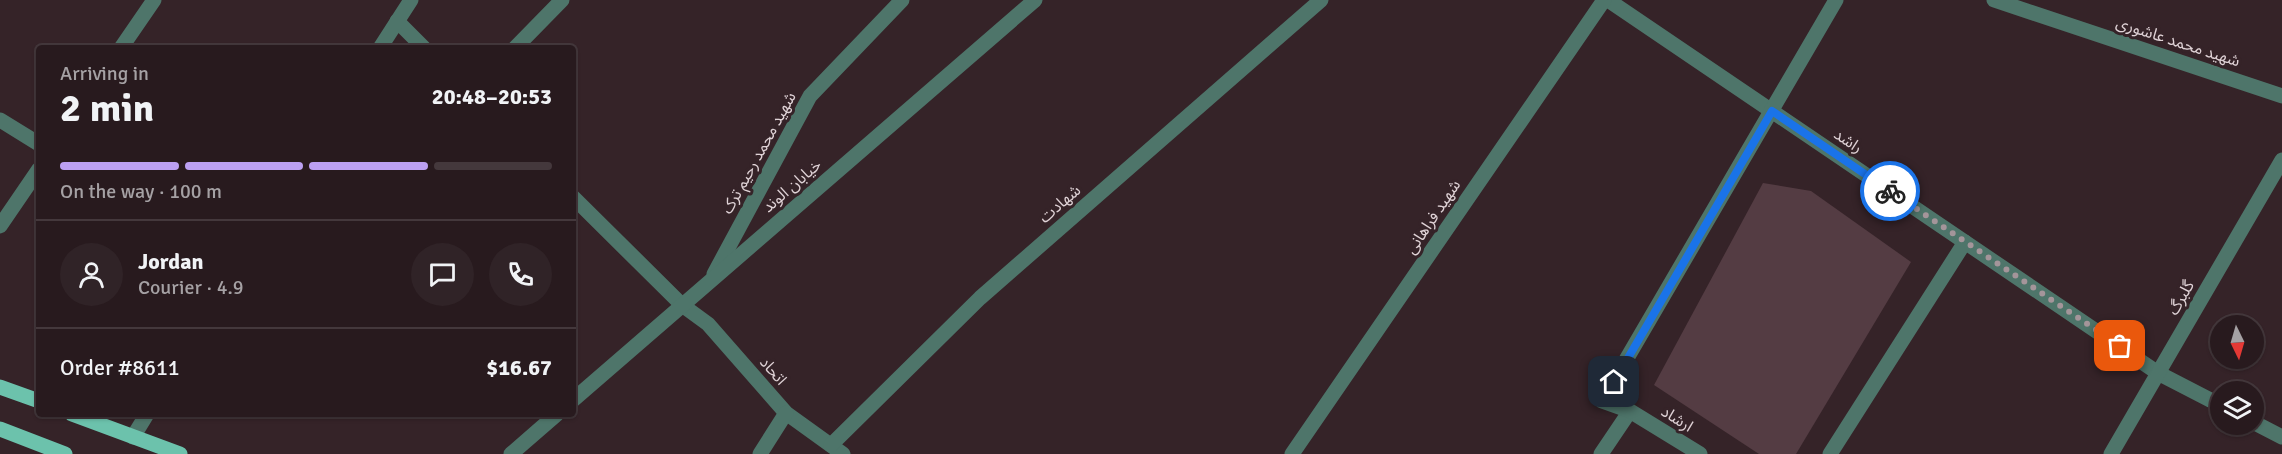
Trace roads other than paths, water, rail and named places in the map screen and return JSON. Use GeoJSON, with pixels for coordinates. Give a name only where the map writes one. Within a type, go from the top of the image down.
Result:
{"type":"FeatureCollection","features":[{"type":"Feature","properties":{"kind":"main road"},"geometry":{"type":"LineString","coordinates":[[0,387],[36,400]]}},
{"type":"Feature","properties":{"kind":"main road"},"geometry":{"type":"LineString","coordinates":[[80,417],[180,454]]}},
{"type":"Feature","properties":{"kind":"main road"},"geometry":{"type":"LineString","coordinates":[[0,429],[65,454]]}},
{"type":"Feature","properties":{"kind":"street"},"geometry":{"type":"LineString","coordinates":[[123,45],[154,0]]}},
{"type":"Feature","properties":{"kind":"street"},"geometry":{"type":"LineString","coordinates":[[382,45],[411,0]]}},
{"type":"Feature","properties":{"kind":"street"},"geometry":{"type":"LineString","coordinates":[[518,45],[562,0]]}},
{"type":"Feature","properties":{"kind":"street","name":"شهید محمد رحیم ترک"},"geometry":{"type":"LineString","coordinates":[[710,282],[810,96],[903,0]]}},
{"type":"Feature","properties":{"kind":"street","name":"خیابان الوند"},"geometry":{"type":"LineString","coordinates":[[576,397],[1035,0]]}},
{"type":"Feature","properties":{"kind":"street","name":"شهادت"},"geometry":{"type":"LineString","coordinates":[[837,450],[980,298],[1321,0]]}},
{"type":"Feature","properties":{"kind":"street","name":"راشد"},"geometry":{"type":"LineString","coordinates":[[1606,0],[2158,373],[2210,400]]}},
{"type":"Feature","properties":{"kind":"street","name":"شهید فراهانی"},"geometry":{"type":"LineString","coordinates":[[1292,454],[1606,0]]}},
{"type":"Feature","properties":{"kind":"street"},"geometry":{"type":"LineString","coordinates":[[1772,111],[1836,0]]}},
{"type":"Feature","properties":{"kind":"street","name":"شهید محمد عاشوری"},"geometry":{"type":"LineString","coordinates":[[1994,0],[2282,96]]}},
{"type":"Feature","properties":{"kind":"street"},"geometry":{"type":"LineString","coordinates":[[397,21],[421,45]]}},
{"type":"Feature","properties":{"kind":"street","name":"ارشاد"},"geometry":{"type":"LineString","coordinates":[[1700,454],[1630,411],[1602,401],[1772,111]]}},
{"type":"Feature","properties":{"kind":"street"},"geometry":{"type":"LineString","coordinates":[[0,120],[36,142]]}},
{"type":"Feature","properties":{"kind":"street","name":"گلبرگ"},"geometry":{"type":"LineString","coordinates":[[2111,454],[2282,160]]}},
{"type":"Feature","properties":{"kind":"street"},"geometry":{"type":"LineString","coordinates":[[0,226],[36,173]]}},
{"type":"Feature","properties":{"kind":"street","name":"اتحاد"},"geometry":{"type":"LineString","coordinates":[[576,200],[682,305],[708,324],[786,413],[837,450]]}},
{"type":"Feature","properties":{"kind":"street"},"geometry":{"type":"LineString","coordinates":[[1830,454],[1965,242]]}},
{"type":"Feature","properties":{"kind":"street"},"geometry":{"type":"LineString","coordinates":[[1601,454],[1630,411]]}},
{"type":"Feature","properties":{"kind":"street"},"geometry":{"type":"LineString","coordinates":[[760,454],[786,413]]}},
{"type":"Feature","properties":{"kind":"street"},"geometry":{"type":"LineString","coordinates":[[133,437],[145,417]]}},
{"type":"Feature","properties":{"kind":"street"},"geometry":{"type":"LineString","coordinates":[[511,454],[554,417]]}},
{"type":"Feature","properties":{"kind":"street"},"geometry":{"type":"LineString","coordinates":[[2264,428],[2282,437]]}}]}
